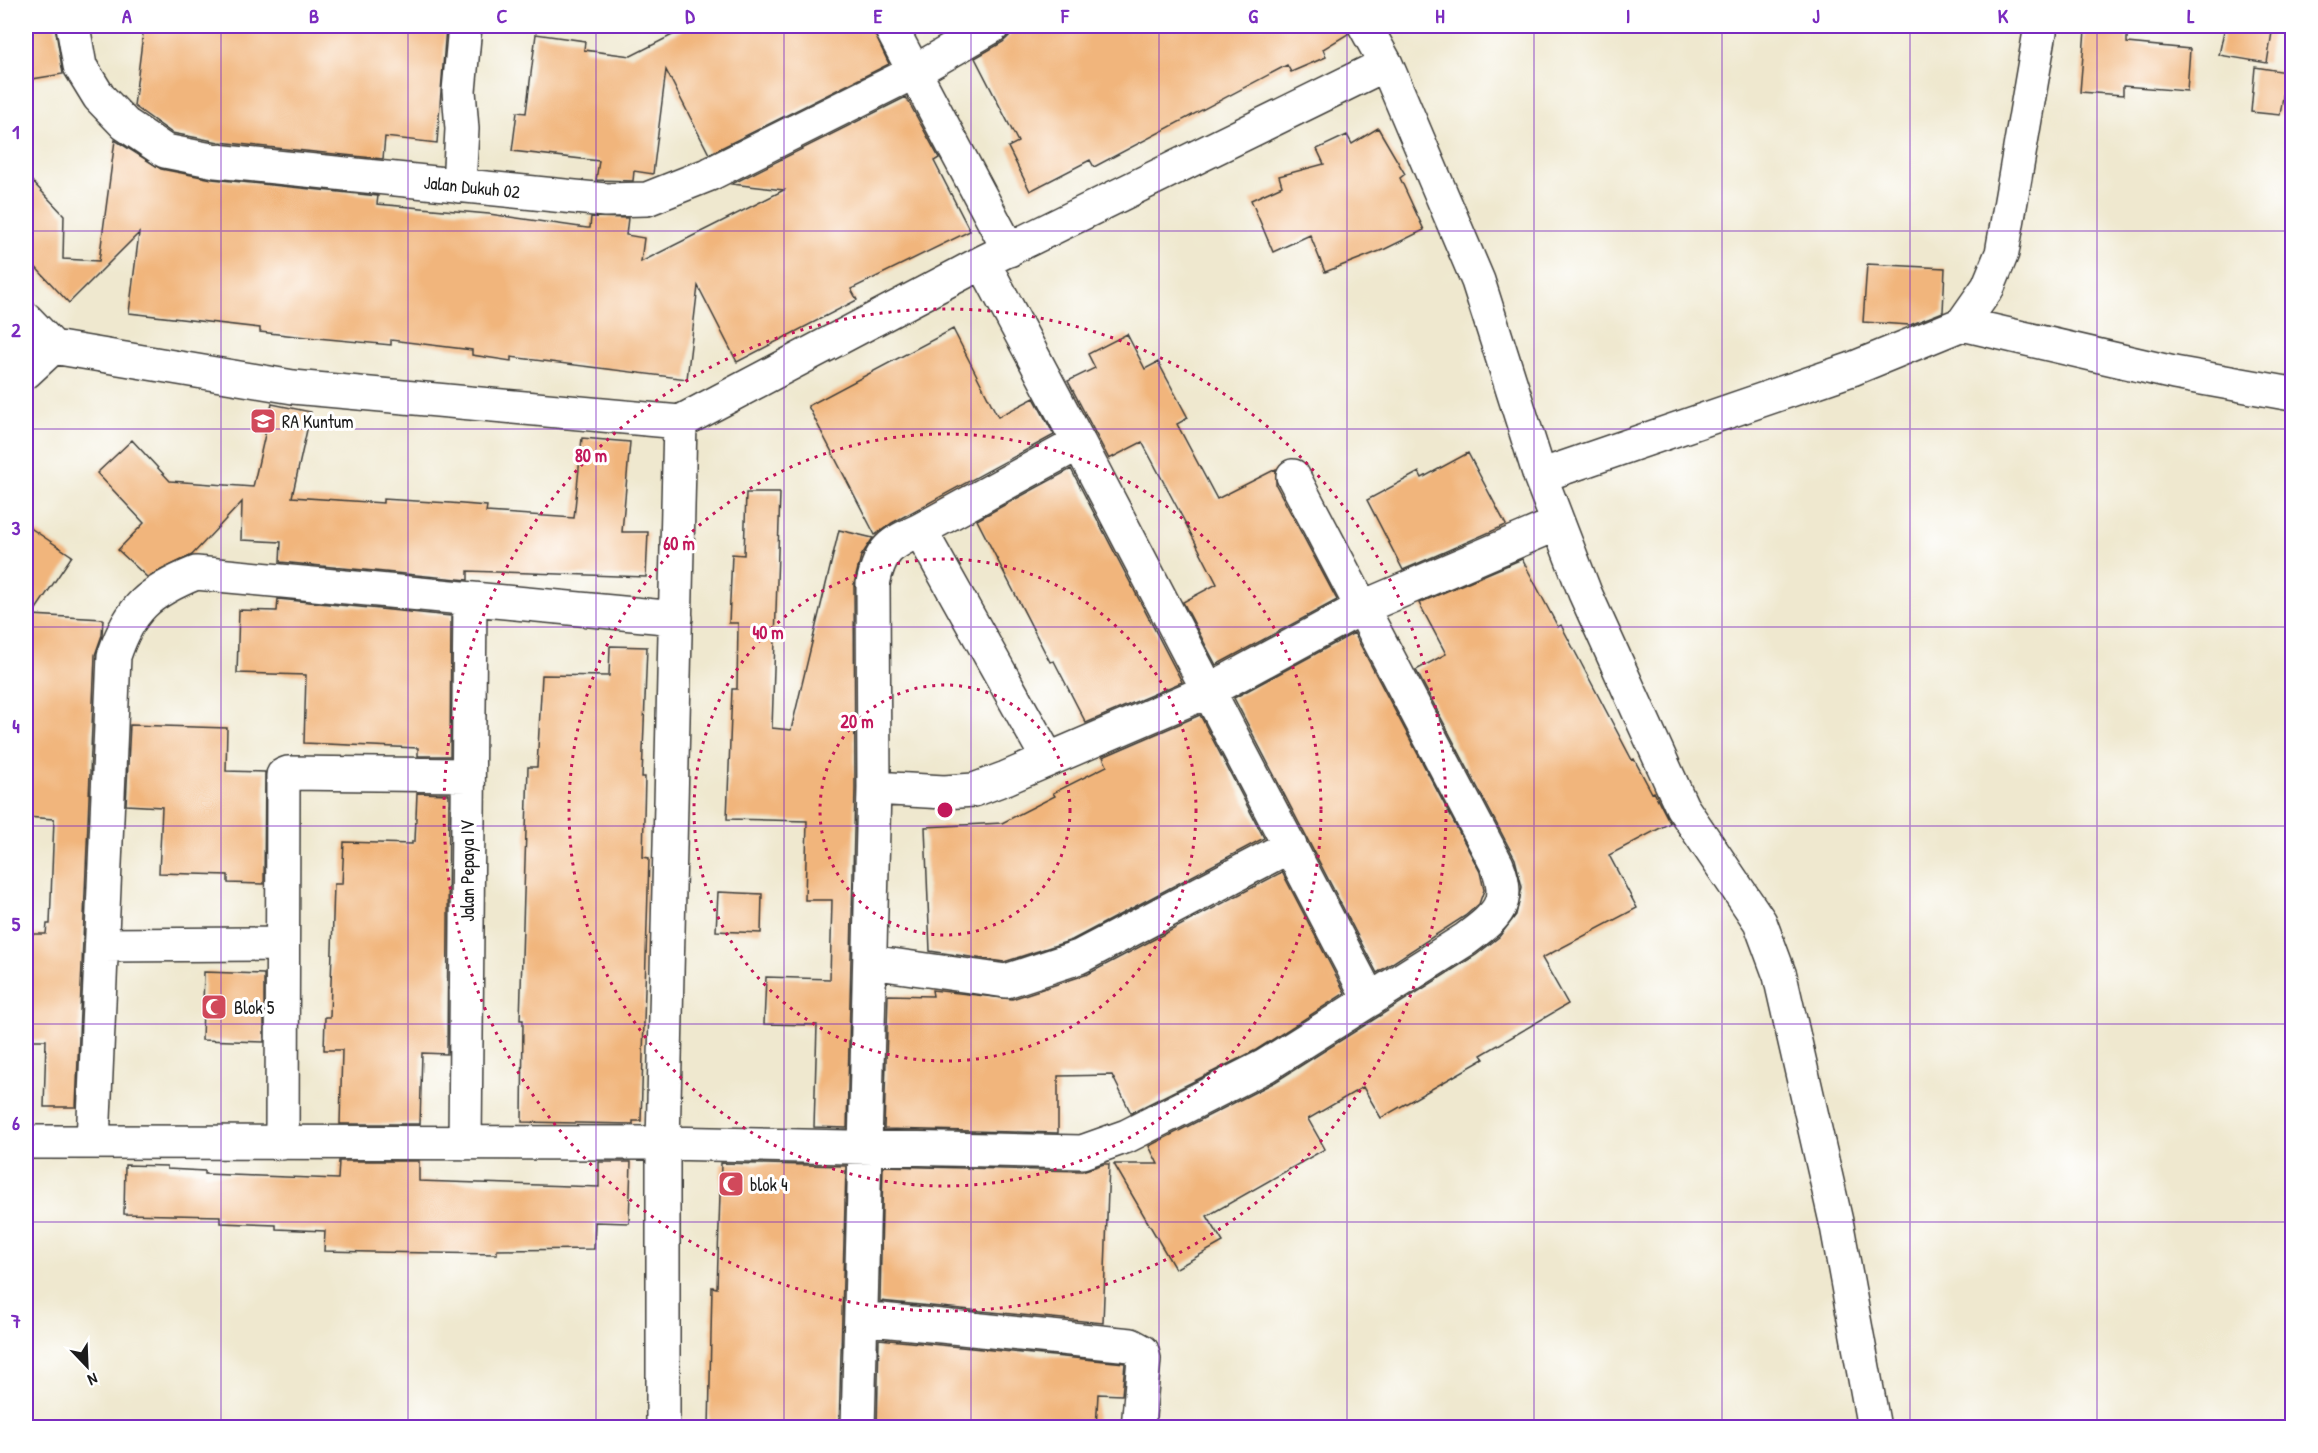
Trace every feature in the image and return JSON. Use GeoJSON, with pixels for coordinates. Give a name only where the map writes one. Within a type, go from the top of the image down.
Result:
{"type":"FeatureCollection","features":[{"type":"Feature","properties":{"kind":"street","name":"Jalan Dukuh 02"},"geometry":{"type":"LineString","coordinates":[[73,26],[80,66],[99,97],[125,124],[165,151],[216,161],[604,200],[647,199],[710,174],[914,72],[993,26]]}},
{"type":"Feature","properties":{"kind":"street"},"geometry":{"type":"LineString","coordinates":[[459,186],[462,129],[459,91],[465,26]]}},
{"type":"Feature","properties":{"kind":"street"},"geometry":{"type":"LineString","coordinates":[[890,26],[914,72],[1079,443],[1371,1000]]}},
{"type":"Feature","properties":{"kind":"street"},"geometry":{"type":"LineString","coordinates":[[1365,26],[1386,64],[1478,281],[1557,524],[1682,807],[1760,922],[1780,976],[1837,1226],[1874,1428]]}},
{"type":"Feature","properties":{"kind":"street"},"geometry":{"type":"LineString","coordinates":[[1540,476],[1852,369],[1962,324],[1988,287],[2002,253],[2041,26]]}},
{"type":"Feature","properties":{"kind":"street"},"geometry":{"type":"LineString","coordinates":[[26,319],[53,347],[293,387],[680,422],[996,256],[1386,64]]}},
{"type":"Feature","properties":{"kind":"street"},"geometry":{"type":"LineString","coordinates":[[1962,324],[2174,373],[2292,394]]}},
{"type":"Feature","properties":{"kind":"street"},"geometry":{"type":"LineString","coordinates":[[26,372],[53,347]]}},
{"type":"Feature","properties":{"kind":"street"},"geometry":{"type":"LineString","coordinates":[[663,1428],[663,1143],[680,422]]}},
{"type":"Feature","properties":{"kind":"street"},"geometry":{"type":"LineString","coordinates":[[858,1428],[874,788],[873,584],[881,556],[891,544],[921,530],[1079,443]]}},
{"type":"Feature","properties":{"kind":"street"},"geometry":{"type":"LineString","coordinates":[[26,1142],[663,1143],[1082,1152],[1127,1136],[1265,1066],[1476,932],[1494,917],[1505,896],[1504,881],[1497,865],[1293,477]]}},
{"type":"Feature","properties":{"kind":"street"},"geometry":{"type":"LineString","coordinates":[[874,788],[944,792],[974,790],[1208,691],[1361,608],[1557,524]]}},
{"type":"Feature","properties":{"kind":"street"},"geometry":{"type":"LineString","coordinates":[[921,530],[1048,759]]}},
{"type":"Feature","properties":{"kind":"street"},"geometry":{"type":"LineString","coordinates":[[93,1142],[114,656],[124,626],[144,601],[174,582],[196,573],[676,618]]}},
{"type":"Feature","properties":{"kind":"street","name":"Jalan Pepaya IV"},"geometry":{"type":"LineString","coordinates":[[465,1143],[470,599]]}},
{"type":"Feature","properties":{"kind":"street"},"geometry":{"type":"LineString","coordinates":[[282,1143],[283,775],[468,775]]}},
{"type":"Feature","properties":{"kind":"street"},"geometry":{"type":"LineString","coordinates":[[870,962],[1006,981],[1079,957],[1290,846]]}},
{"type":"Feature","properties":{"kind":"street"},"geometry":{"type":"LineString","coordinates":[[102,945],[282,944]]}},
{"type":"Feature","properties":{"kind":"street"},"geometry":{"type":"LineString","coordinates":[[861,1318],[1131,1345],[1142,1351],[1144,1355],[1138,1428]]}},
{"type":"Feature","properties":{"kind":"building"},"geometry":{"type":"Polygon","coordinates":[[[26,26],[55,26],[63,74],[26,80],[26,26]]]}},
{"type":"Feature","properties":{"kind":"building"},"geometry":{"type":"Polygon","coordinates":[[[144,26],[446,27],[437,143],[385,137],[383,159],[219,142],[172,133],[134,106],[144,26]]]}},
{"type":"Feature","properties":{"kind":"building"},"geometry":{"type":"Polygon","coordinates":[[[690,26],[871,26],[889,64],[709,154],[666,70],[653,174],[634,171],[633,181],[596,180],[599,161],[512,151],[517,112],[526,113],[536,34],[585,41],[584,50],[631,56],[690,26]]]}},
{"type":"Feature","properties":{"kind":"building"},"geometry":{"type":"Polygon","coordinates":[[[1012,26],[1346,26],[1348,34],[1323,49],[1326,57],[1291,72],[1287,65],[1094,167],[1090,160],[1030,191],[1008,147],[1018,142],[975,58],[1003,42],[1010,35],[1012,26]]]}},
{"type":"Feature","properties":{"kind":"building"},"geometry":{"type":"Polygon","coordinates":[[[2225,26],[2273,26],[2267,63],[2219,55],[2225,26]]]}},
{"type":"Feature","properties":{"kind":"building"},"geometry":{"type":"Polygon","coordinates":[[[2085,30],[2127,33],[2127,43],[2190,49],[2187,91],[2123,86],[2123,95],[2080,92],[2085,30]]]}},
{"type":"Feature","properties":{"kind":"building"},"geometry":{"type":"Polygon","coordinates":[[[2255,67],[2287,72],[2280,115],[2251,112],[2255,67]]]}},
{"type":"Feature","properties":{"kind":"building"},"geometry":{"type":"Polygon","coordinates":[[[906,97],[939,158],[934,161],[970,231],[851,289],[857,300],[737,362],[698,286],[687,379],[511,357],[511,361],[472,355],[472,350],[391,340],[391,345],[296,336],[260,332],[260,328],[129,313],[139,233],[69,303],[26,257],[26,175],[64,215],[63,259],[99,261],[115,140],[161,169],[212,179],[378,196],[377,204],[489,214],[587,228],[590,228],[591,217],[628,218],[626,235],[644,238],[641,262],[784,190],[732,184],[906,97]]]}},
{"type":"Feature","properties":{"kind":"building"},"geometry":{"type":"Polygon","coordinates":[[[1378,128],[1405,174],[1400,178],[1424,230],[1385,249],[1325,272],[1310,235],[1273,252],[1251,200],[1282,186],[1279,176],[1324,164],[1317,149],[1347,135],[1352,144],[1378,128]]]}},
{"type":"Feature","properties":{"kind":"building"},"geometry":{"type":"Polygon","coordinates":[[[1867,264],[1945,268],[1943,312],[1910,325],[1863,322],[1867,264]]]}},
{"type":"Feature","properties":{"kind":"building"},"geometry":{"type":"Polygon","coordinates":[[[953,329],[998,417],[1034,398],[1054,435],[892,523],[875,535],[808,406],[953,329]]]}},
{"type":"Feature","properties":{"kind":"building"},"geometry":{"type":"Polygon","coordinates":[[[1127,334],[1145,369],[1158,362],[1188,418],[1177,424],[1217,499],[1276,469],[1276,485],[1337,600],[1216,665],[1183,602],[1217,584],[1178,509],[1142,442],[1109,459],[1068,381],[1095,368],[1088,354],[1127,334]]]}},
{"type":"Feature","properties":{"kind":"building"},"geometry":{"type":"Polygon","coordinates":[[[272,404],[311,412],[292,497],[383,503],[383,499],[450,503],[487,506],[486,512],[574,518],[582,438],[630,442],[622,532],[648,532],[646,577],[468,571],[468,580],[280,562],[281,542],[241,540],[242,502],[192,555],[147,577],[118,550],[144,523],[97,473],[132,440],[170,481],[253,487],[272,404]]]}},
{"type":"Feature","properties":{"kind":"building"},"geometry":{"type":"Polygon","coordinates":[[[1468,453],[1506,525],[1403,570],[1367,500],[1419,472],[1422,478],[1468,453]]]}},
{"type":"Feature","properties":{"kind":"building"},"geometry":{"type":"Polygon","coordinates":[[[1071,469],[1182,682],[1086,723],[1054,661],[1050,662],[977,520],[1071,469]]]}},
{"type":"Feature","properties":{"kind":"building"},"geometry":{"type":"Polygon","coordinates":[[[746,493],[780,493],[772,728],[791,730],[839,530],[873,538],[861,556],[854,584],[855,788],[847,1128],[814,1127],[817,1025],[764,1024],[766,977],[830,979],[832,900],[805,900],[807,821],[727,819],[732,689],[737,689],[738,623],[729,623],[732,554],[744,555],[746,493]]]}},
{"type":"Feature","properties":{"kind":"building"},"geometry":{"type":"Polygon","coordinates":[[[26,525],[72,556],[32,615],[103,619],[102,635],[95,655],[76,1107],[44,1107],[46,1040],[26,1040],[26,934],[46,934],[47,924],[50,924],[54,819],[26,817],[26,525]]]}},
{"type":"Feature","properties":{"kind":"building"},"geometry":{"type":"Polygon","coordinates":[[[1522,559],[1558,627],[1561,625],[1632,760],[1634,759],[1652,793],[1654,792],[1670,823],[1609,855],[1637,908],[1542,958],[1568,1004],[1481,1055],[1484,1059],[1381,1118],[1363,1087],[1308,1119],[1325,1149],[1207,1216],[1223,1242],[1175,1269],[1114,1164],[1158,1164],[1149,1146],[1275,1082],[1476,955],[1499,937],[1516,915],[1522,887],[1515,859],[1416,670],[1446,654],[1419,603],[1522,559]]]}},
{"type":"Feature","properties":{"kind":"building"},"geometry":{"type":"Polygon","coordinates":[[[278,599],[451,616],[450,756],[418,756],[418,748],[304,743],[306,675],[237,673],[239,610],[277,611],[278,599]]]}},
{"type":"Feature","properties":{"kind":"building"},"geometry":{"type":"Polygon","coordinates":[[[1354,633],[1480,872],[1484,890],[1479,904],[1465,916],[1377,973],[1234,698],[1354,633]]]}},
{"type":"Feature","properties":{"kind":"building"},"geometry":{"type":"Polygon","coordinates":[[[610,646],[647,647],[642,777],[645,777],[643,857],[649,858],[641,1121],[633,1121],[633,1124],[522,1122],[523,1020],[520,1020],[528,767],[537,767],[542,675],[609,676],[610,646]]]}},
{"type":"Feature","properties":{"kind":"building"},"geometry":{"type":"Polygon","coordinates":[[[1200,715],[1264,838],[1072,940],[1004,962],[930,951],[925,827],[1002,823],[1055,796],[1053,793],[1107,766],[1103,757],[1200,715]]]}},
{"type":"Feature","properties":{"kind":"building"},"geometry":{"type":"Polygon","coordinates":[[[130,725],[227,728],[226,771],[265,772],[264,884],[228,883],[228,875],[159,873],[162,807],[126,805],[130,725]]]}},
{"type":"Feature","properties":{"kind":"building"},"geometry":{"type":"Polygon","coordinates":[[[417,793],[449,794],[447,1054],[422,1053],[420,1124],[340,1124],[342,1050],[324,1050],[325,1017],[330,1017],[334,884],[342,884],[344,842],[412,844],[412,841],[415,841],[417,793]]]}},
{"type":"Feature","properties":{"kind":"building"},"geometry":{"type":"Polygon","coordinates":[[[1282,872],[1345,993],[1256,1050],[1131,1113],[1112,1075],[1058,1076],[1058,1133],[884,1129],[888,995],[933,996],[932,990],[1012,999],[1088,974],[1282,872]]]}},
{"type":"Feature","properties":{"kind":"building"},"geometry":{"type":"Polygon","coordinates":[[[718,892],[762,894],[761,933],[716,931],[718,892]]]}},
{"type":"Feature","properties":{"kind":"building"},"geometry":{"type":"Polygon","coordinates":[[[204,972],[264,974],[264,1042],[202,1040],[204,972]]]}},
{"type":"Feature","properties":{"kind":"building"},"geometry":{"type":"Polygon","coordinates":[[[339,1161],[419,1161],[419,1181],[599,1187],[599,1162],[631,1162],[629,1223],[595,1222],[594,1249],[497,1250],[497,1254],[371,1252],[324,1251],[325,1231],[276,1229],[276,1225],[220,1223],[220,1216],[124,1214],[125,1165],[167,1166],[167,1169],[205,1171],[205,1174],[338,1179],[339,1161]]]}},
{"type":"Feature","properties":{"kind":"building"},"geometry":{"type":"Polygon","coordinates":[[[721,1163],[846,1166],[839,1428],[709,1428],[712,1287],[717,1288],[721,1163]]]}},
{"type":"Feature","properties":{"kind":"building"},"geometry":{"type":"Polygon","coordinates":[[[1109,1164],[1103,1323],[880,1301],[883,1166],[1082,1171],[1109,1164]]]}},
{"type":"Feature","properties":{"kind":"building"},"geometry":{"type":"Polygon","coordinates":[[[879,1339],[1125,1363],[1122,1395],[1098,1394],[1096,1428],[877,1428],[879,1339]]]}},
{"type":"Feature","properties":{"kind":"place","name":"RA Kuntum"},"geometry":{"type":"Point","coordinates":[263,421]}},
{"type":"Feature","properties":{"kind":"place","name":"Blok 5"},"geometry":{"type":"Point","coordinates":[214,1007]}},
{"type":"Feature","properties":{"kind":"place","name":"blok 4"},"geometry":{"type":"Point","coordinates":[731,1184]}}]}
